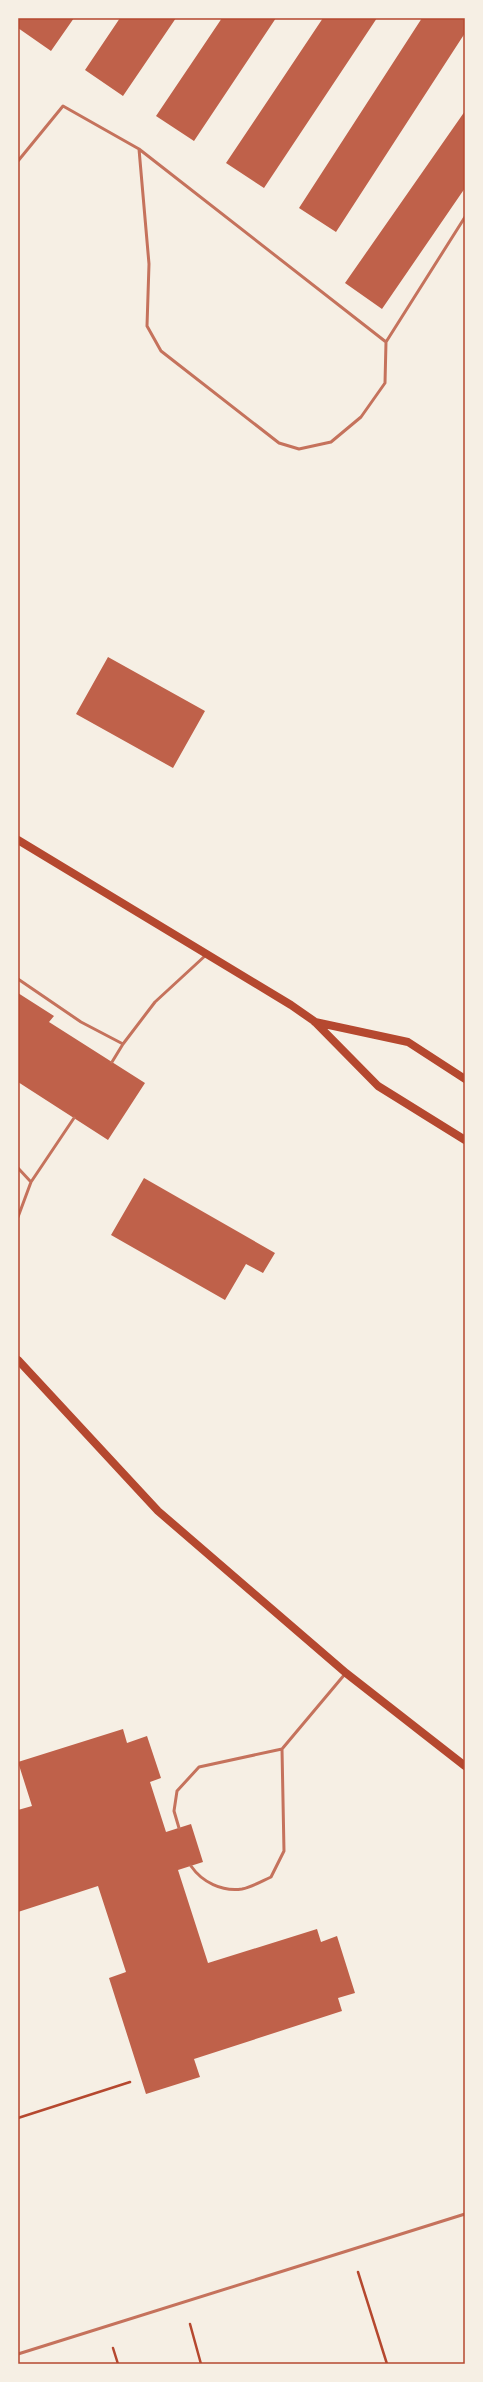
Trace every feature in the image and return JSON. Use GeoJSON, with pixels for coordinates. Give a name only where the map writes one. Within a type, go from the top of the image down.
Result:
{"type":"FeatureCollection","features":[{"type":"Feature","properties":{"kind":"main road"},"geometry":{"type":"LineString","coordinates":[[18,840],[291,1005],[314,1022],[378,1086],[465,1140]]}},
{"type":"Feature","properties":{"kind":"main road"},"geometry":{"type":"LineString","coordinates":[[314,1022],[408,1042],[465,1078]]}},
{"type":"Feature","properties":{"kind":"main road"},"geometry":{"type":"LineString","coordinates":[[18,1360],[158,1511],[346,1673],[465,1766]]}},
{"type":"Feature","properties":{"kind":"lane"},"geometry":{"type":"LineString","coordinates":[[18,161],[63,106],[139,149],[386,342]]}},
{"type":"Feature","properties":{"kind":"lane"},"geometry":{"type":"LineString","coordinates":[[139,149],[149,264],[147,326],[161,351],[279,443],[299,450],[331,442],[361,416],[385,383],[386,342],[465,218]]}},
{"type":"Feature","properties":{"kind":"lane"},"geometry":{"type":"LineString","coordinates":[[112,1062],[123,1044],[155,1002],[207,954]]}},
{"type":"Feature","properties":{"kind":"lane"},"geometry":{"type":"LineString","coordinates":[[18,979],[81,1022],[123,1044]]}},
{"type":"Feature","properties":{"kind":"lane"},"geometry":{"type":"LineString","coordinates":[[18,1217],[31,1182],[74,1118]]}},
{"type":"Feature","properties":{"kind":"lane"},"geometry":{"type":"LineString","coordinates":[[18,1168],[31,1182]]}},
{"type":"Feature","properties":{"kind":"lane"},"geometry":{"type":"LineString","coordinates":[[179,1828],[174,1811],[177,1791],[199,1767],[282,1749],[346,1673]]}},
{"type":"Feature","properties":{"kind":"lane"},"geometry":{"type":"LineString","coordinates":[[191,1866],[198,1876],[218,1887],[242,1889],[271,1877],[284,1851],[282,1749]]}},
{"type":"Feature","properties":{"kind":"lane"},"geometry":{"type":"LineString","coordinates":[[18,2354],[465,2214]]}},
{"type":"Feature","properties":{"kind":"path"},"geometry":{"type":"LineString","coordinates":[[18,2118],[130,2082]]}},
{"type":"Feature","properties":{"kind":"path"},"geometry":{"type":"LineString","coordinates":[[351,2250],[387,2364]]}},
{"type":"Feature","properties":{"kind":"path"},"geometry":{"type":"LineString","coordinates":[[184,2303],[201,2364]]}},
{"type":"Feature","properties":{"kind":"building"},"geometry":{"type":"Polygon","coordinates":[[[18,18],[74,18],[51,51],[18,28],[18,18]]]}},
{"type":"Feature","properties":{"kind":"building"},"geometry":{"type":"Polygon","coordinates":[[[120,18],[176,18],[123,96],[85,70],[120,18]]]}},
{"type":"Feature","properties":{"kind":"building"},"geometry":{"type":"Polygon","coordinates":[[[222,18],[276,18],[194,141],[156,116],[222,18]]]}},
{"type":"Feature","properties":{"kind":"building"},"geometry":{"type":"Polygon","coordinates":[[[323,18],[377,18],[264,188],[226,163],[323,18]]]}},
{"type":"Feature","properties":{"kind":"building"},"geometry":{"type":"Polygon","coordinates":[[[422,18],[465,18],[465,33],[336,232],[299,208],[422,18]]]}},
{"type":"Feature","properties":{"kind":"building"},"geometry":{"type":"Polygon","coordinates":[[[465,111],[465,188],[382,309],[345,283],[465,111]]]}},
{"type":"Feature","properties":{"kind":"building"},"geometry":{"type":"Polygon","coordinates":[[[108,657],[205,711],[173,768],[76,714],[108,657]]]}},
{"type":"Feature","properties":{"kind":"building"},"geometry":{"type":"Polygon","coordinates":[[[18,993],[54,1016],[49,1022],[145,1083],[108,1140],[18,1082],[18,993]]]}},
{"type":"Feature","properties":{"kind":"building"},"geometry":{"type":"Polygon","coordinates":[[[144,1178],[275,1253],[263,1273],[246,1264],[225,1300],[111,1235],[144,1178]]]}},
{"type":"Feature","properties":{"kind":"building"},"geometry":{"type":"Polygon","coordinates":[[[123,1729],[127,1743],[147,1736],[161,1778],[150,1782],[166,1832],[191,1824],[203,1862],[178,1870],[208,1963],[317,1929],[321,1942],[337,1936],[355,1993],[338,1998],[342,2011],[194,2059],[200,2077],[146,2094],[109,1978],[126,1972],[98,1886],[18,1912],[18,1810],[32,1806],[18,1762],[123,1729]]]}}]}
